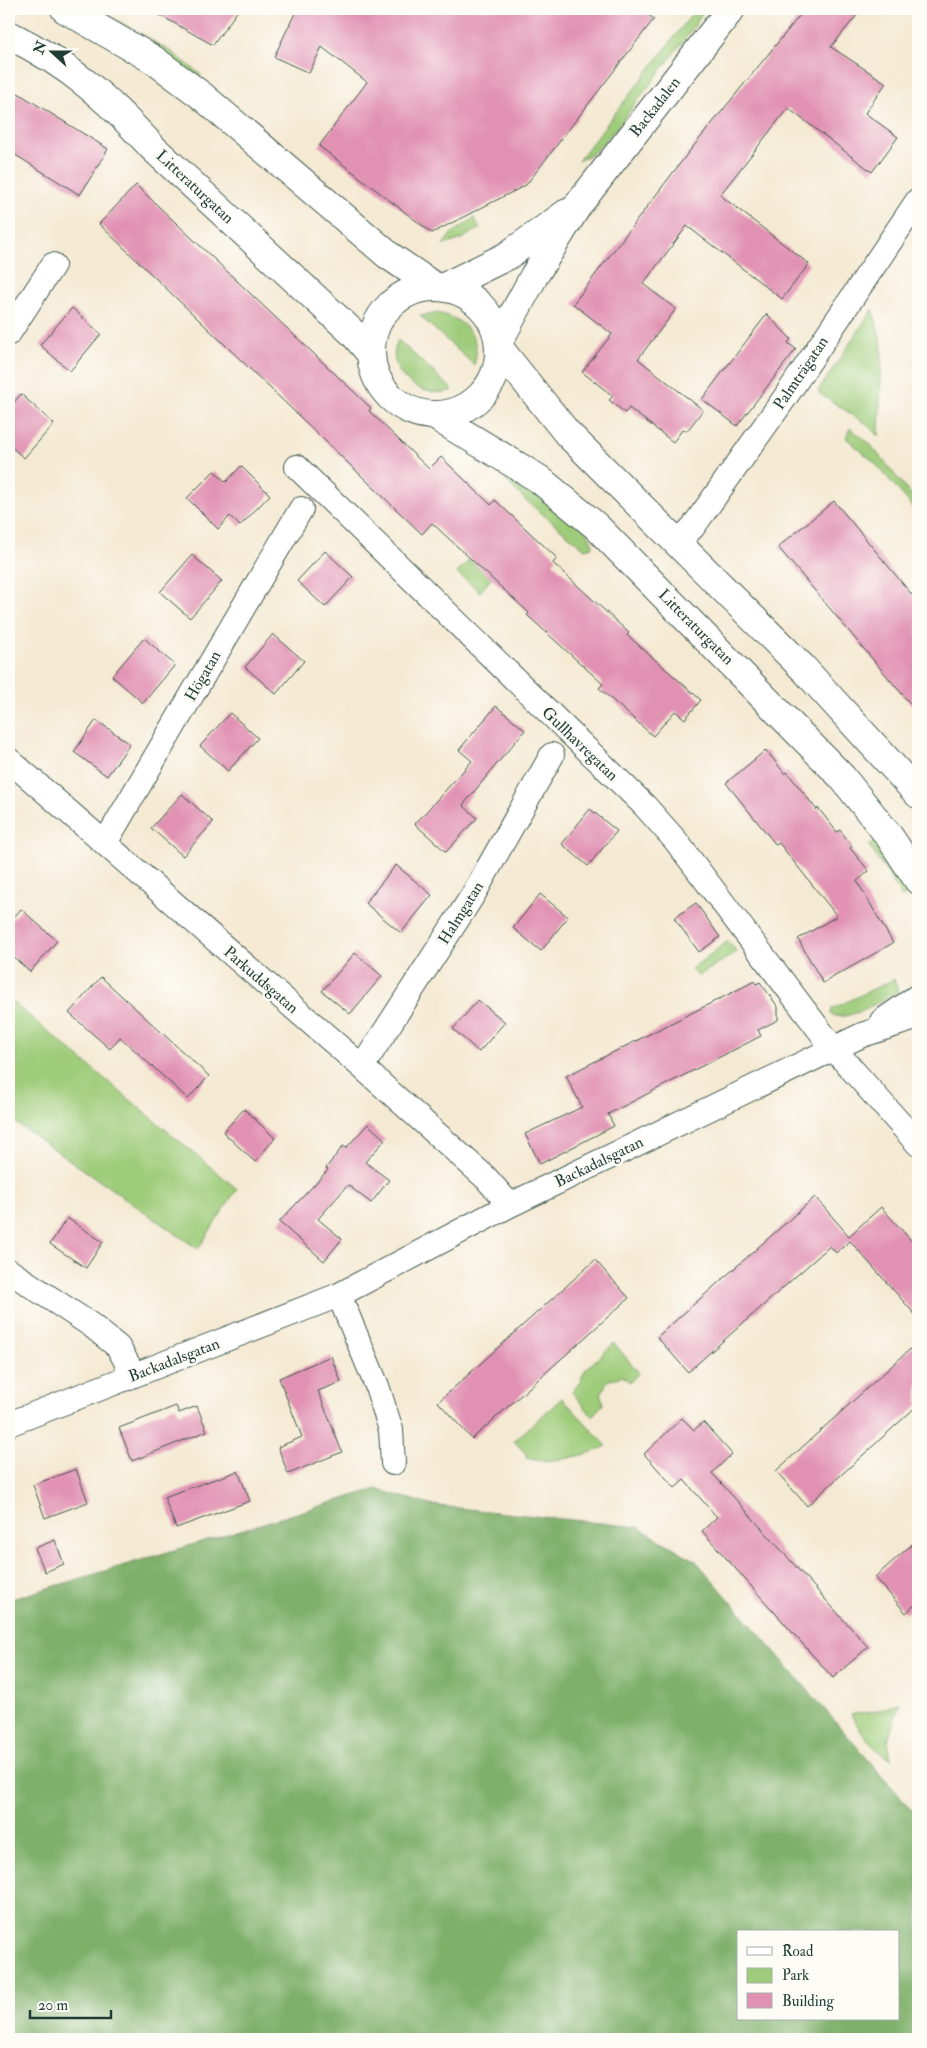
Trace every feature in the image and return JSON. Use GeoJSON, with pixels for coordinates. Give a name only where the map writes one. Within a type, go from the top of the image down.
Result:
{"type":"FeatureCollection","features":[{"type":"Feature","properties":{"kind":"street","name":"Litteraturgatan"},"geometry":{"type":"LineString","coordinates":[[65,9],[154,60],[202,96],[388,255],[440,287],[464,293],[480,305],[492,321],[499,344],[567,432],[803,668],[918,794]]}},
{"type":"Feature","properties":{"kind":"street","name":"Backadalen"},"geometry":{"type":"LineString","coordinates":[[499,344],[534,276],[578,205],[731,9]]}},
{"type":"Feature","properties":{"kind":"street","name":"Litteraturgatan"},"geometry":{"type":"LineString","coordinates":[[9,35],[48,54],[80,77],[128,121],[153,148],[341,322],[371,354]]}},
{"type":"Feature","properties":{"kind":"street","name":"Palmträgatan"},"geometry":{"type":"LineString","coordinates":[[678,542],[693,527],[784,399],[918,200]]}},
{"type":"Feature","properties":{"kind":"street","name":"Backadalen"},"geometry":{"type":"LineString","coordinates":[[440,287],[507,256],[578,205]]}},
{"type":"Feature","properties":{"kind":"street"},"geometry":{"type":"LineString","coordinates":[[9,333],[54,266]]}},
{"type":"Feature","properties":{"kind":"street","name":"Litteraturgatan"},"geometry":{"type":"LineString","coordinates":[[440,287],[414,290],[394,302],[386,309],[376,326],[371,354],[376,375],[391,398],[414,412],[435,416],[539,479],[596,526],[842,777],[889,836],[918,880]]}},
{"type":"Feature","properties":{"kind":"street","name":"Litteraturgatan"},"geometry":{"type":"LineString","coordinates":[[435,416],[456,412],[475,402],[483,394],[496,373],[499,344]]}},
{"type":"Feature","properties":{"kind":"street","name":"Gullhavregatan"},"geometry":{"type":"LineString","coordinates":[[297,467],[645,806],[676,841],[833,1048],[918,1144]]}},
{"type":"Feature","properties":{"kind":"street","name":"Högatan"},"geometry":{"type":"LineString","coordinates":[[105,843],[301,509]]}},
{"type":"Feature","properties":{"kind":"street","name":"Halmgatan"},"geometry":{"type":"LineString","coordinates":[[362,1067],[474,895],[552,754]]}},
{"type":"Feature","properties":{"kind":"street","name":"Parkuddsgatan"},"geometry":{"type":"LineString","coordinates":[[9,760],[362,1067],[486,1178],[510,1205]]}},
{"type":"Feature","properties":{"kind":"street","name":"Backadalsgatan"},"geometry":{"type":"LineString","coordinates":[[862,1035],[918,996]]}},
{"type":"Feature","properties":{"kind":"street","name":"Backadalsgatan"},"geometry":{"type":"LineString","coordinates":[[9,1424],[338,1295],[510,1205],[833,1048],[862,1035],[918,1017]]}},
{"type":"Feature","properties":{"kind":"street"},"geometry":{"type":"LineString","coordinates":[[9,1271],[91,1325],[118,1347],[134,1375]]}},
{"type":"Feature","properties":{"kind":"street"},"geometry":{"type":"LineString","coordinates":[[338,1295],[380,1395],[391,1430],[393,1463]]}},
{"type":"Feature","properties":{"kind":"green space"},"geometry":{"type":"Polygon","coordinates":[[[81,9],[97,9],[172,52],[200,74],[201,77],[198,80],[81,9]]]}},
{"type":"Feature","properties":{"kind":"green space"},"geometry":{"type":"Polygon","coordinates":[[[696,9],[704,9],[694,27],[616,129],[593,153],[578,161],[696,9]]]}},
{"type":"Feature","properties":{"kind":"green space"},"geometry":{"type":"Polygon","coordinates":[[[474,218],[480,228],[460,240],[443,245],[451,234],[474,218]]]}},
{"type":"Feature","properties":{"kind":"green space"},"geometry":{"type":"Polygon","coordinates":[[[873,309],[882,347],[879,436],[865,423],[818,391],[873,309]]]}},
{"type":"Feature","properties":{"kind":"green space"},"geometry":{"type":"Polygon","coordinates":[[[436,313],[455,319],[468,330],[476,346],[474,365],[420,316],[436,313]]]}},
{"type":"Feature","properties":{"kind":"green space"},"geometry":{"type":"Polygon","coordinates":[[[398,340],[453,390],[429,391],[418,388],[408,382],[400,373],[395,363],[394,352],[398,340]]]}},
{"type":"Feature","properties":{"kind":"green space"},"geometry":{"type":"Polygon","coordinates":[[[850,428],[869,443],[918,503],[918,513],[875,463],[846,438],[850,428]]]}},
{"type":"Feature","properties":{"kind":"green space"},"geometry":{"type":"Polygon","coordinates":[[[498,466],[586,530],[593,544],[592,547],[585,549],[524,499],[495,470],[498,466]]]}},
{"type":"Feature","properties":{"kind":"green space"},"geometry":{"type":"Polygon","coordinates":[[[469,560],[491,579],[480,592],[457,573],[469,560]]]}},
{"type":"Feature","properties":{"kind":"green space"},"geometry":{"type":"Polygon","coordinates":[[[872,842],[889,851],[913,892],[902,897],[869,845],[872,842]]]}},
{"type":"Feature","properties":{"kind":"green space"},"geometry":{"type":"Polygon","coordinates":[[[728,941],[737,952],[698,976],[691,969],[728,941]]]}},
{"type":"Feature","properties":{"kind":"green space"},"geometry":{"type":"Polygon","coordinates":[[[894,979],[898,991],[884,999],[846,1016],[831,1014],[832,1009],[894,979]]]}},
{"type":"Feature","properties":{"kind":"green space"},"geometry":{"type":"Polygon","coordinates":[[[9,999],[237,1189],[198,1249],[9,1118],[9,999]]]}},
{"type":"Feature","properties":{"kind":"green space"},"geometry":{"type":"Polygon","coordinates":[[[614,1343],[639,1373],[630,1382],[622,1376],[607,1381],[601,1395],[603,1405],[592,1416],[572,1392],[580,1382],[585,1370],[614,1343]]]}},
{"type":"Feature","properties":{"kind":"green space"},"geometry":{"type":"Polygon","coordinates":[[[562,1398],[607,1446],[589,1453],[556,1460],[526,1458],[526,1454],[514,1441],[562,1398]]]}},
{"type":"Feature","properties":{"kind":"green space"},"geometry":{"type":"Polygon","coordinates":[[[376,1489],[430,1505],[638,1527],[696,1561],[918,1817],[918,2039],[9,2039],[9,1600],[376,1489]]]}},
{"type":"Feature","properties":{"kind":"green space"},"geometry":{"type":"Polygon","coordinates":[[[900,1703],[888,1740],[891,1759],[885,1756],[868,1740],[851,1714],[873,1712],[900,1703]]]}},
{"type":"Feature","properties":{"kind":"building"},"geometry":{"type":"Polygon","coordinates":[[[149,9],[239,9],[213,45],[149,9]]]}},
{"type":"Feature","properties":{"kind":"building"},"geometry":{"type":"Polygon","coordinates":[[[297,9],[640,9],[654,19],[526,185],[432,233],[319,146],[367,82],[322,47],[309,73],[274,57],[297,9]]]}},
{"type":"Feature","properties":{"kind":"building"},"geometry":{"type":"Polygon","coordinates":[[[805,9],[862,9],[831,47],[886,83],[865,113],[898,137],[872,172],[788,108],[720,195],[809,264],[782,299],[687,226],[643,284],[676,309],[638,359],[703,410],[687,431],[683,429],[673,442],[629,408],[625,413],[609,400],[613,396],[582,372],[612,334],[573,304],[688,153],[805,9]]]}},
{"type":"Feature","properties":{"kind":"building"},"geometry":{"type":"Polygon","coordinates":[[[18,93],[108,149],[80,195],[9,151],[9,109],[18,93]]]}},
{"type":"Feature","properties":{"kind":"building"},"geometry":{"type":"Polygon","coordinates":[[[136,185],[371,408],[369,411],[429,469],[441,457],[491,505],[495,500],[557,558],[553,563],[629,633],[627,635],[701,700],[685,719],[675,711],[653,736],[599,688],[603,684],[527,615],[529,613],[432,523],[422,534],[99,224],[136,185]]]}},
{"type":"Feature","properties":{"kind":"building"},"geometry":{"type":"Polygon","coordinates":[[[72,308],[101,334],[70,371],[40,345],[72,308]]]}},
{"type":"Feature","properties":{"kind":"building"},"geometry":{"type":"Polygon","coordinates":[[[767,314],[791,339],[788,343],[796,349],[737,426],[702,399],[767,314]]]}},
{"type":"Feature","properties":{"kind":"building"},"geometry":{"type":"Polygon","coordinates":[[[21,394],[54,424],[24,458],[9,445],[9,408],[21,394]]]}},
{"type":"Feature","properties":{"kind":"building"},"geometry":{"type":"Polygon","coordinates":[[[241,466],[270,495],[240,526],[230,516],[218,529],[187,498],[214,471],[226,482],[241,466]]]}},
{"type":"Feature","properties":{"kind":"building"},"geometry":{"type":"Polygon","coordinates":[[[834,501],[918,602],[918,713],[778,547],[834,501]]]}},
{"type":"Feature","properties":{"kind":"building"},"geometry":{"type":"Polygon","coordinates":[[[325,551],[353,577],[325,607],[297,581],[325,551]]]}},
{"type":"Feature","properties":{"kind":"building"},"geometry":{"type":"Polygon","coordinates":[[[192,555],[222,581],[190,618],[160,592],[192,555]]]}},
{"type":"Feature","properties":{"kind":"building"},"geometry":{"type":"Polygon","coordinates":[[[273,634],[304,661],[276,694],[245,667],[273,634]]]}},
{"type":"Feature","properties":{"kind":"building"},"geometry":{"type":"Polygon","coordinates":[[[144,638],[175,665],[143,703],[112,676],[144,638]]]}},
{"type":"Feature","properties":{"kind":"building"},"geometry":{"type":"Polygon","coordinates":[[[496,706],[525,730],[463,805],[477,818],[446,852],[415,824],[472,761],[459,750],[496,706]]]}},
{"type":"Feature","properties":{"kind":"building"},"geometry":{"type":"Polygon","coordinates":[[[230,713],[258,738],[228,771],[200,746],[230,713]]]}},
{"type":"Feature","properties":{"kind":"building"},"geometry":{"type":"Polygon","coordinates":[[[96,720],[130,744],[107,776],[74,752],[96,720]]]}},
{"type":"Feature","properties":{"kind":"building"},"geometry":{"type":"Polygon","coordinates":[[[766,750],[837,832],[840,830],[852,846],[850,848],[869,871],[857,881],[893,943],[823,983],[798,939],[837,916],[779,843],[776,845],[726,783],[766,750]]]}},
{"type":"Feature","properties":{"kind":"building"},"geometry":{"type":"Polygon","coordinates":[[[182,794],[213,822],[183,856],[151,828],[182,794]]]}},
{"type":"Feature","properties":{"kind":"building"},"geometry":{"type":"Polygon","coordinates":[[[590,809],[617,831],[588,866],[562,844],[590,809]]]}},
{"type":"Feature","properties":{"kind":"building"},"geometry":{"type":"Polygon","coordinates":[[[396,865],[432,895],[401,933],[365,903],[396,865]]]}},
{"type":"Feature","properties":{"kind":"building"},"geometry":{"type":"Polygon","coordinates":[[[540,894],[568,917],[541,951],[513,928],[540,894]]]}},
{"type":"Feature","properties":{"kind":"building"},"geometry":{"type":"Polygon","coordinates":[[[696,903],[720,937],[699,952],[674,918],[696,903]]]}},
{"type":"Feature","properties":{"kind":"building"},"geometry":{"type":"Polygon","coordinates":[[[21,909],[57,941],[30,972],[9,953],[9,923],[21,909]]]}},
{"type":"Feature","properties":{"kind":"building"},"geometry":{"type":"Polygon","coordinates":[[[355,953],[382,976],[350,1014],[322,991],[355,953]]]}},
{"type":"Feature","properties":{"kind":"building"},"geometry":{"type":"Polygon","coordinates":[[[101,977],[209,1076],[188,1099],[120,1037],[110,1049],[69,1013],[101,977]]]}},
{"type":"Feature","properties":{"kind":"building"},"geometry":{"type":"Polygon","coordinates":[[[755,981],[756,984],[760,982],[778,1007],[778,1020],[758,1030],[761,1036],[608,1114],[614,1126],[540,1164],[525,1134],[582,1107],[566,1076],[755,981]]]}},
{"type":"Feature","properties":{"kind":"building"},"geometry":{"type":"Polygon","coordinates":[[[478,1000],[505,1022],[479,1052],[453,1029],[478,1000]]]}},
{"type":"Feature","properties":{"kind":"building"},"geometry":{"type":"Polygon","coordinates":[[[244,1109],[275,1138],[255,1162],[223,1132],[244,1109]]]}},
{"type":"Feature","properties":{"kind":"building"},"geometry":{"type":"Polygon","coordinates":[[[368,1124],[385,1140],[365,1162],[389,1180],[371,1203],[348,1185],[318,1219],[342,1239],[324,1261],[279,1222],[328,1170],[326,1168],[343,1146],[346,1148],[368,1124]]]}},
{"type":"Feature","properties":{"kind":"building"},"geometry":{"type":"Polygon","coordinates":[[[815,1197],[849,1236],[881,1207],[918,1248],[918,1318],[850,1241],[836,1253],[830,1246],[688,1372],[657,1337],[815,1197]]]}},
{"type":"Feature","properties":{"kind":"building"},"geometry":{"type":"Polygon","coordinates":[[[67,1218],[103,1242],[86,1268],[50,1244],[67,1218]]]}},
{"type":"Feature","properties":{"kind":"building"},"geometry":{"type":"Polygon","coordinates":[[[595,1260],[629,1298],[472,1439],[438,1402],[595,1260]]]}},
{"type":"Feature","properties":{"kind":"building"},"geometry":{"type":"Polygon","coordinates":[[[918,1342],[918,1405],[807,1506],[776,1471],[918,1342]]]}},
{"type":"Feature","properties":{"kind":"building"},"geometry":{"type":"Polygon","coordinates":[[[331,1356],[341,1382],[318,1391],[342,1452],[288,1474],[278,1447],[302,1437],[279,1378],[331,1356]]]}},
{"type":"Feature","properties":{"kind":"building"},"geometry":{"type":"Polygon","coordinates":[[[176,1406],[179,1413],[197,1406],[207,1431],[132,1461],[119,1428],[176,1406]]]}},
{"type":"Feature","properties":{"kind":"building"},"geometry":{"type":"Polygon","coordinates":[[[682,1418],[694,1430],[703,1422],[732,1454],[712,1473],[868,1647],[833,1678],[702,1531],[717,1517],[684,1480],[675,1488],[644,1454],[682,1418]]]}},
{"type":"Feature","properties":{"kind":"building"},"geometry":{"type":"Polygon","coordinates":[[[76,1469],[88,1502],[45,1518],[33,1485],[76,1469]]]}},
{"type":"Feature","properties":{"kind":"building"},"geometry":{"type":"Polygon","coordinates":[[[238,1471],[250,1501],[176,1528],[164,1497],[238,1471]]]}},
{"type":"Feature","properties":{"kind":"building"},"geometry":{"type":"Polygon","coordinates":[[[918,1539],[918,1602],[906,1613],[875,1577],[918,1539]]]}},
{"type":"Feature","properties":{"kind":"building"},"geometry":{"type":"Polygon","coordinates":[[[55,1540],[64,1564],[45,1572],[35,1548],[55,1540]]]}}]}
